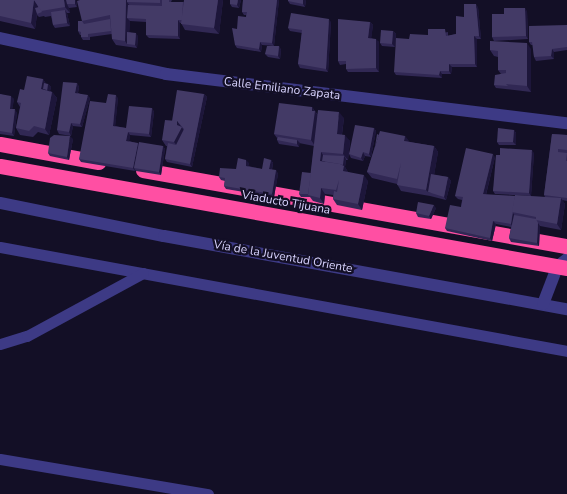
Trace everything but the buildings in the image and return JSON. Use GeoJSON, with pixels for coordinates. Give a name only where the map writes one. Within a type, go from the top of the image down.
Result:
{"type":"FeatureCollection","features":[{"type":"Feature","properties":{"kind":"highway","name":"Viaducto Tijuana"},"geometry":{"type":"LineString","coordinates":[[0,144],[567,246]]}},
{"type":"Feature","properties":{"kind":"highway","name":"Viaducto Tijuana"},"geometry":{"type":"LineString","coordinates":[[0,166],[567,268]]}},
{"type":"Feature","properties":{"kind":"street","name":"Calle Emiliano Zapata"},"geometry":{"type":"LineString","coordinates":[[0,38],[166,74],[567,123]]}},
{"type":"Feature","properties":{"kind":"street","name":"Vía de la Juventud Oriente"},"geometry":{"type":"LineString","coordinates":[[0,203],[164,236],[567,309]]}},
{"type":"Feature","properties":{"kind":"street"},"geometry":{"type":"LineString","coordinates":[[543,304],[558,267],[567,259]]}},
{"type":"Feature","properties":{"kind":"lane"},"geometry":{"type":"LineString","coordinates":[[0,247],[567,351]]}},
{"type":"Feature","properties":{"kind":"lane"},"geometry":{"type":"LineString","coordinates":[[0,344],[27,336],[142,273]]}},
{"type":"Feature","properties":{"kind":"lane"},"geometry":{"type":"LineString","coordinates":[[0,458],[208,494]]}}]}
